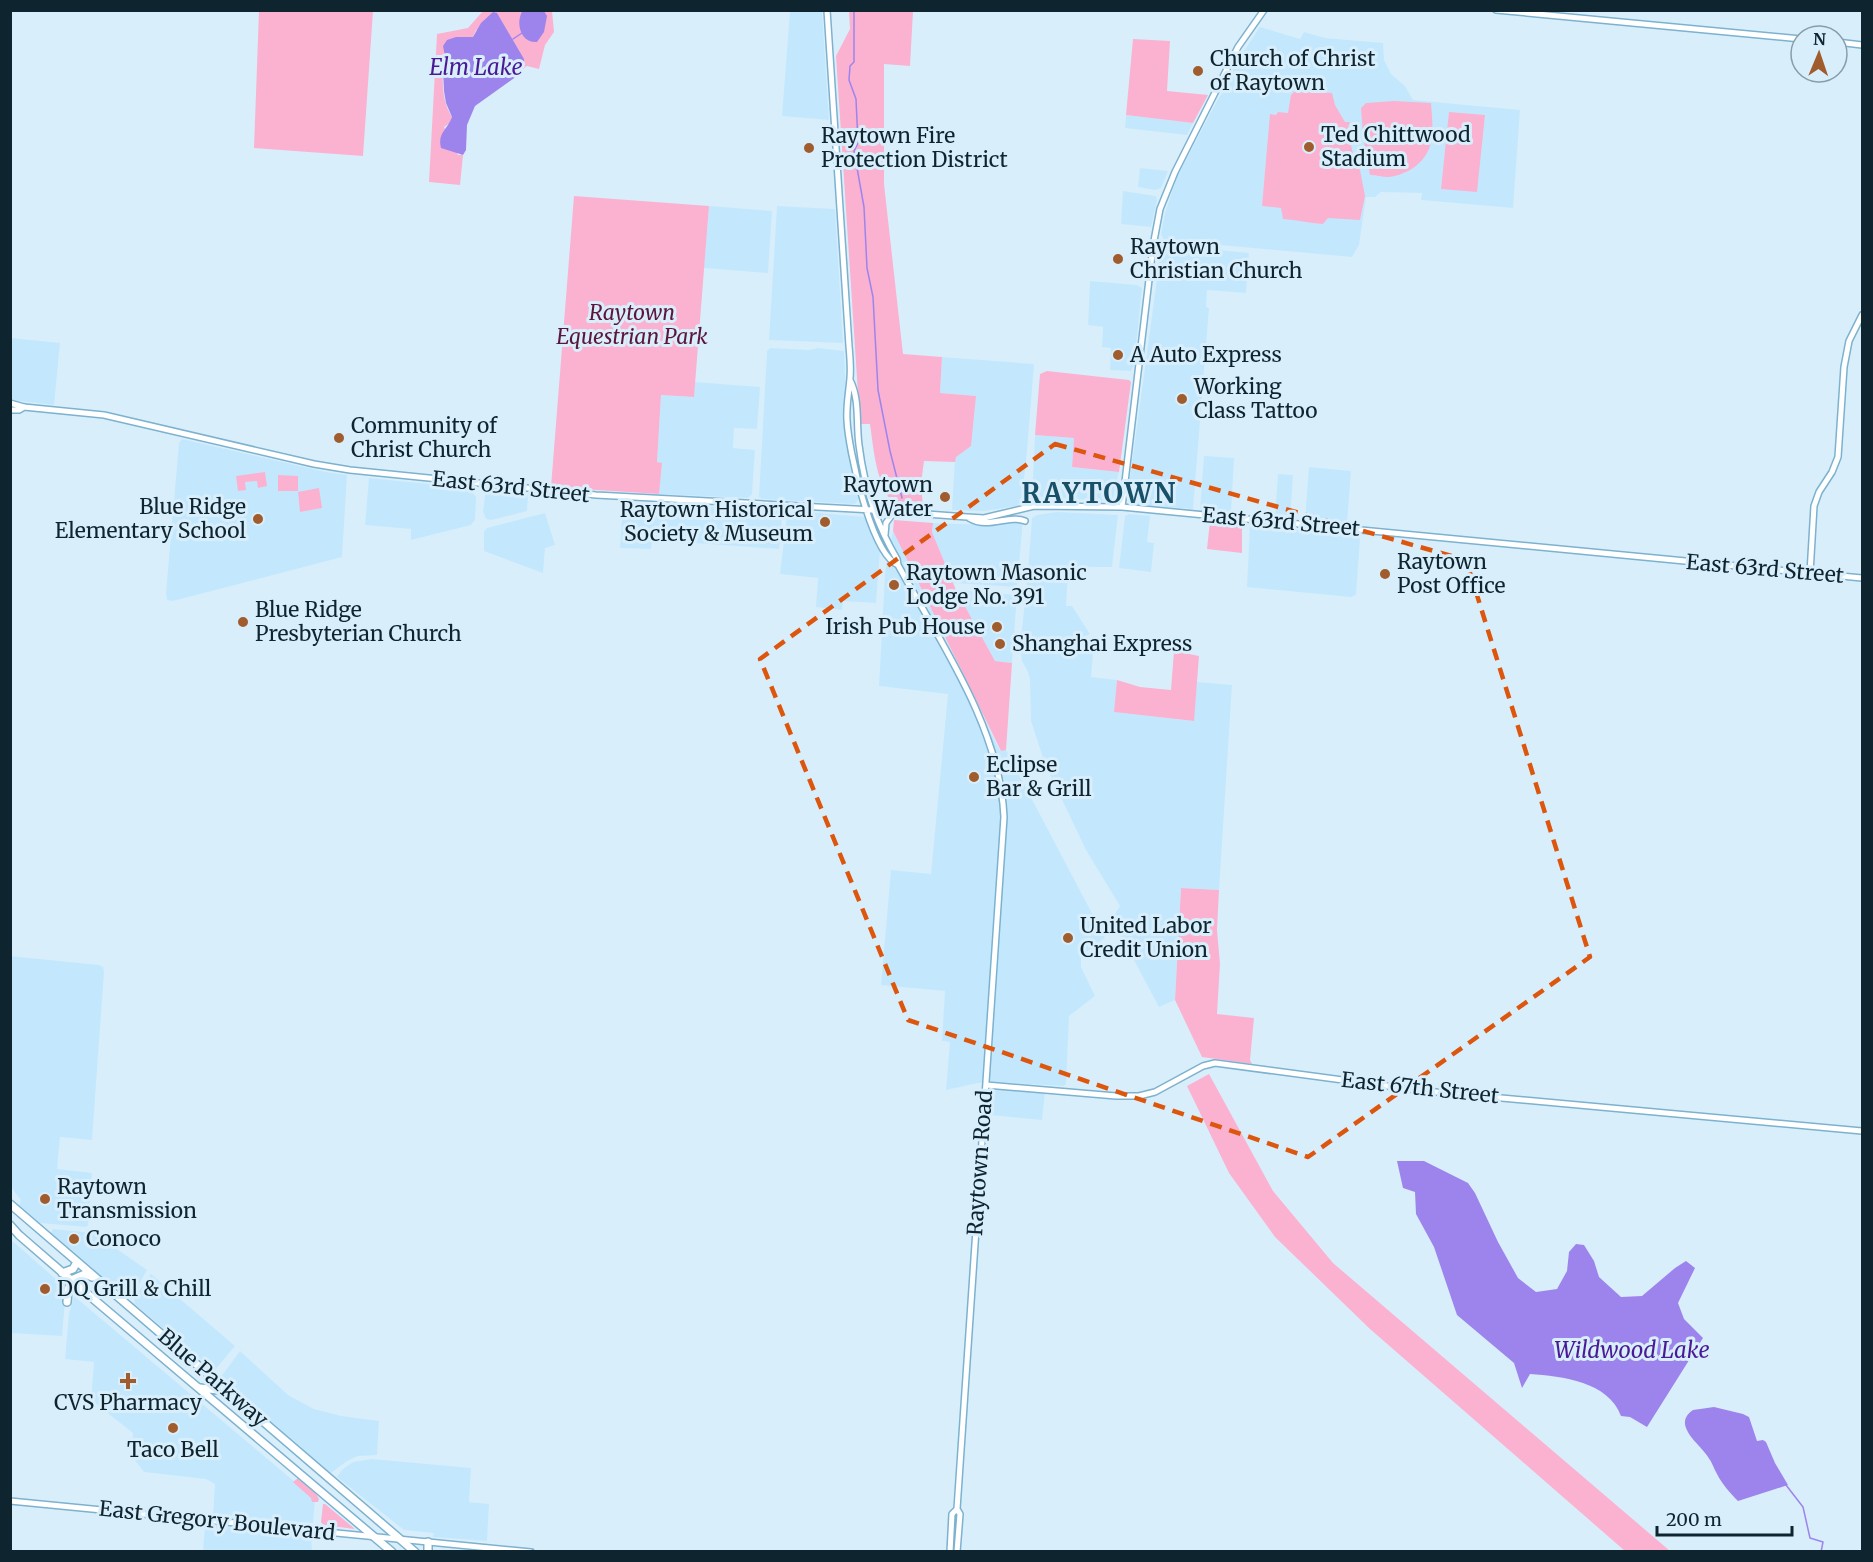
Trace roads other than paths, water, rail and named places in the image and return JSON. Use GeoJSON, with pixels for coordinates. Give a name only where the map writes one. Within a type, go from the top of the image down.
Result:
{"type":"FeatureCollection","features":[{"type":"Feature","properties":{"kind":"highway","name":"Blue Parkway"},"geometry":{"type":"LineString","coordinates":[[10,1204],[415,1551]]}},
{"type":"Feature","properties":{"kind":"highway","name":"Blue Parkway"},"geometry":{"type":"LineString","coordinates":[[10,1225],[62,1273],[392,1551]]}},
{"type":"Feature","properties":{"kind":"highway"},"geometry":{"type":"LineString","coordinates":[[62,1273],[73,1269],[77,1262]]}},
{"type":"Feature","properties":{"kind":"highway"},"geometry":{"type":"LineString","coordinates":[[79,1287],[72,1293],[68,1302],[68,1284],[71,1280],[85,1274],[97,1279]]}},
{"type":"Feature","properties":{"kind":"highway"},"geometry":{"type":"LineString","coordinates":[[200,1388],[218,1390],[234,1397]]}},
{"type":"Feature","properties":{"kind":"highway"},"geometry":{"type":"LineString","coordinates":[[428,1542],[428,1551]]}},
{"type":"Feature","properties":{"kind":"main road"},"geometry":{"type":"LineString","coordinates":[[827,10],[850,380],[847,420],[850,447],[883,549],[891,562],[898,565]]}},
{"type":"Feature","properties":{"kind":"main road"},"geometry":{"type":"LineString","coordinates":[[1122,507],[1153,246],[1160,209],[1174,172],[1238,47],[1264,10]]}},
{"type":"Feature","properties":{"kind":"main road"},"geometry":{"type":"LineString","coordinates":[[1496,10],[1789,38]]}},
{"type":"Feature","properties":{"kind":"main road"},"geometry":{"type":"LineString","coordinates":[[1810,573],[1814,506],[1838,456],[1845,358],[1849,341],[1863,315]]}},
{"type":"Feature","properties":{"kind":"main road"},"geometry":{"type":"LineString","coordinates":[[850,380],[855,389],[859,446],[870,510],[897,559],[898,565]]}},
{"type":"Feature","properties":{"kind":"main road","name":"East 63rd Street"},"geometry":{"type":"LineString","coordinates":[[10,403],[24,407],[104,416],[314,464],[350,470],[596,495],[984,518],[1034,506],[1122,507],[1863,578]]}},
{"type":"Feature","properties":{"kind":"main road","name":"East 63rd Street"},"geometry":{"type":"LineString","coordinates":[[10,410],[19,410],[24,407]]}},
{"type":"Feature","properties":{"kind":"main road"},"geometry":{"type":"LineString","coordinates":[[885,537],[886,522],[894,512]]}},
{"type":"Feature","properties":{"kind":"main road"},"geometry":{"type":"LineString","coordinates":[[967,517],[975,522],[984,523],[1017,519],[1025,521]]}},
{"type":"Feature","properties":{"kind":"main road","name":"Raytown Road"},"geometry":{"type":"LineString","coordinates":[[898,565],[970,695],[984,728],[1001,786],[1004,817],[957,1509],[960,1514],[957,1551]]}},
{"type":"Feature","properties":{"kind":"main road","name":"East 67th Street"},"geometry":{"type":"LineString","coordinates":[[986,1085],[1139,1096],[1155,1092],[1203,1066],[1215,1063],[1425,1091],[1863,1131]]}},
{"type":"Feature","properties":{"kind":"main road","name":"East Gregory Boulevard"},"geometry":{"type":"LineString","coordinates":[[10,1501],[531,1551]]}},
{"type":"Feature","properties":{"kind":"main road","name":"Raytown Road"},"geometry":{"type":"LineString","coordinates":[[950,1551],[952,1514],[957,1509]]}},
{"type":"Feature","properties":{"kind":"water"},"geometry":{"type":"Polygon","coordinates":[[[523,10],[544,11],[547,16],[544,32],[537,42],[527,39],[521,31],[519,20],[523,10]]]}},
{"type":"Feature","properties":{"kind":"water","name":"Elm Lake"},"geometry":{"type":"Polygon","coordinates":[[[493,12],[497,13],[524,59],[524,68],[517,76],[475,106],[467,125],[466,150],[463,155],[441,148],[440,143],[452,117],[444,91],[443,70],[446,61],[443,46],[447,40],[456,37],[473,37],[481,23],[493,12]]]}},
{"type":"Feature","properties":{"kind":"water","name":"Wildwood Lake"},"geometry":{"type":"Polygon","coordinates":[[[1397,1161],[1424,1161],[1468,1183],[1518,1278],[1536,1292],[1557,1289],[1567,1271],[1569,1252],[1576,1244],[1584,1245],[1594,1261],[1599,1277],[1621,1297],[1642,1296],[1686,1261],[1695,1268],[1678,1303],[1684,1319],[1703,1338],[1647,1427],[1630,1417],[1621,1416],[1606,1395],[1583,1383],[1530,1374],[1522,1388],[1514,1363],[1457,1315],[1434,1247],[1416,1214],[1415,1192],[1403,1188],[1397,1161]]]}},
{"type":"Feature","properties":{"kind":"water"},"geometry":{"type":"Polygon","coordinates":[[[1714,1407],[1749,1417],[1757,1441],[1766,1442],[1788,1485],[1738,1501],[1735,1498],[1686,1428],[1687,1416],[1693,1410],[1714,1407]]]}},
{"type":"Feature","properties":{"kind":"waterway"},"geometry":{"type":"LineString","coordinates":[[854,10],[854,62],[850,66],[849,80],[856,99],[858,143],[854,151],[864,207],[867,268],[873,297],[878,390],[902,498]]}},
{"type":"Feature","properties":{"kind":"waterway"},"geometry":{"type":"LineString","coordinates":[[513,39],[522,33]]}},
{"type":"Feature","properties":{"kind":"waterway"},"geometry":{"type":"LineString","coordinates":[[1786,1485],[1803,1507],[1810,1538],[1823,1542],[1821,1552]]}},
{"type":"Feature","properties":{"kind":"place","name":"Church of Christ of Raytown"},"geometry":{"type":"Point","coordinates":[1198,71]}},
{"type":"Feature","properties":{"kind":"place","name":"Ted Chittwood Stadium"},"geometry":{"type":"Point","coordinates":[1309,147]}},
{"type":"Feature","properties":{"kind":"place","name":"Raytown Fire Protection District"},"geometry":{"type":"Point","coordinates":[809,148]}},
{"type":"Feature","properties":{"kind":"place","name":"Raytown Christian Church"},"geometry":{"type":"Point","coordinates":[1118,259]}},
{"type":"Feature","properties":{"kind":"place","name":"A Auto Express"},"geometry":{"type":"Point","coordinates":[1118,355]}},
{"type":"Feature","properties":{"kind":"place","name":"Working Class Tattoo"},"geometry":{"type":"Point","coordinates":[1182,399]}},
{"type":"Feature","properties":{"kind":"place","name":"Community of Christ Church"},"geometry":{"type":"Point","coordinates":[339,438]}},
{"type":"Feature","properties":{"kind":"place","name":"Raytown Water"},"geometry":{"type":"Point","coordinates":[945,497]}},
{"type":"Feature","properties":{"kind":"place","name":"Blue Ridge Elementary School"},"geometry":{"type":"Point","coordinates":[258,519]}},
{"type":"Feature","properties":{"kind":"place","name":"Raytown Historical Society & Museum"},"geometry":{"type":"Point","coordinates":[825,522]}},
{"type":"Feature","properties":{"kind":"place","name":"Raytown Post Office"},"geometry":{"type":"Point","coordinates":[1385,574]}},
{"type":"Feature","properties":{"kind":"place","name":"Raytown Masonic Lodge No. 391"},"geometry":{"type":"Point","coordinates":[894,585]}},
{"type":"Feature","properties":{"kind":"place","name":"Blue Ridge Presbyterian Church"},"geometry":{"type":"Point","coordinates":[243,622]}},
{"type":"Feature","properties":{"kind":"place","name":"Irish Pub House"},"geometry":{"type":"Point","coordinates":[997,627]}},
{"type":"Feature","properties":{"kind":"place","name":"Shanghai Express"},"geometry":{"type":"Point","coordinates":[1000,644]}},
{"type":"Feature","properties":{"kind":"place","name":"Eclipse Bar & Grill"},"geometry":{"type":"Point","coordinates":[974,777]}},
{"type":"Feature","properties":{"kind":"place","name":"United Labor Credit Union"},"geometry":{"type":"Point","coordinates":[1068,938]}},
{"type":"Feature","properties":{"kind":"place","name":"Raytown Transmission"},"geometry":{"type":"Point","coordinates":[45,1199]}},
{"type":"Feature","properties":{"kind":"place","name":"Conoco"},"geometry":{"type":"Point","coordinates":[74,1239]}},
{"type":"Feature","properties":{"kind":"place","name":"DQ Grill & Chill"},"geometry":{"type":"Point","coordinates":[45,1289]}},
{"type":"Feature","properties":{"kind":"place","name":"CVS Pharmacy"},"geometry":{"type":"Point","coordinates":[128,1381]}},
{"type":"Feature","properties":{"kind":"place","name":"Taco Bell"},"geometry":{"type":"Point","coordinates":[173,1428]}},
{"type":"Feature","properties":{"kind":"district","name":"RAYTOWN"},"geometry":{"type":"Point","coordinates":[1099,494]}},
{"type":"Feature","properties":{"kind":"park label","name":"Raytown Equestrian Park"},"geometry":{"type":"Point","coordinates":[632,325]}}]}
